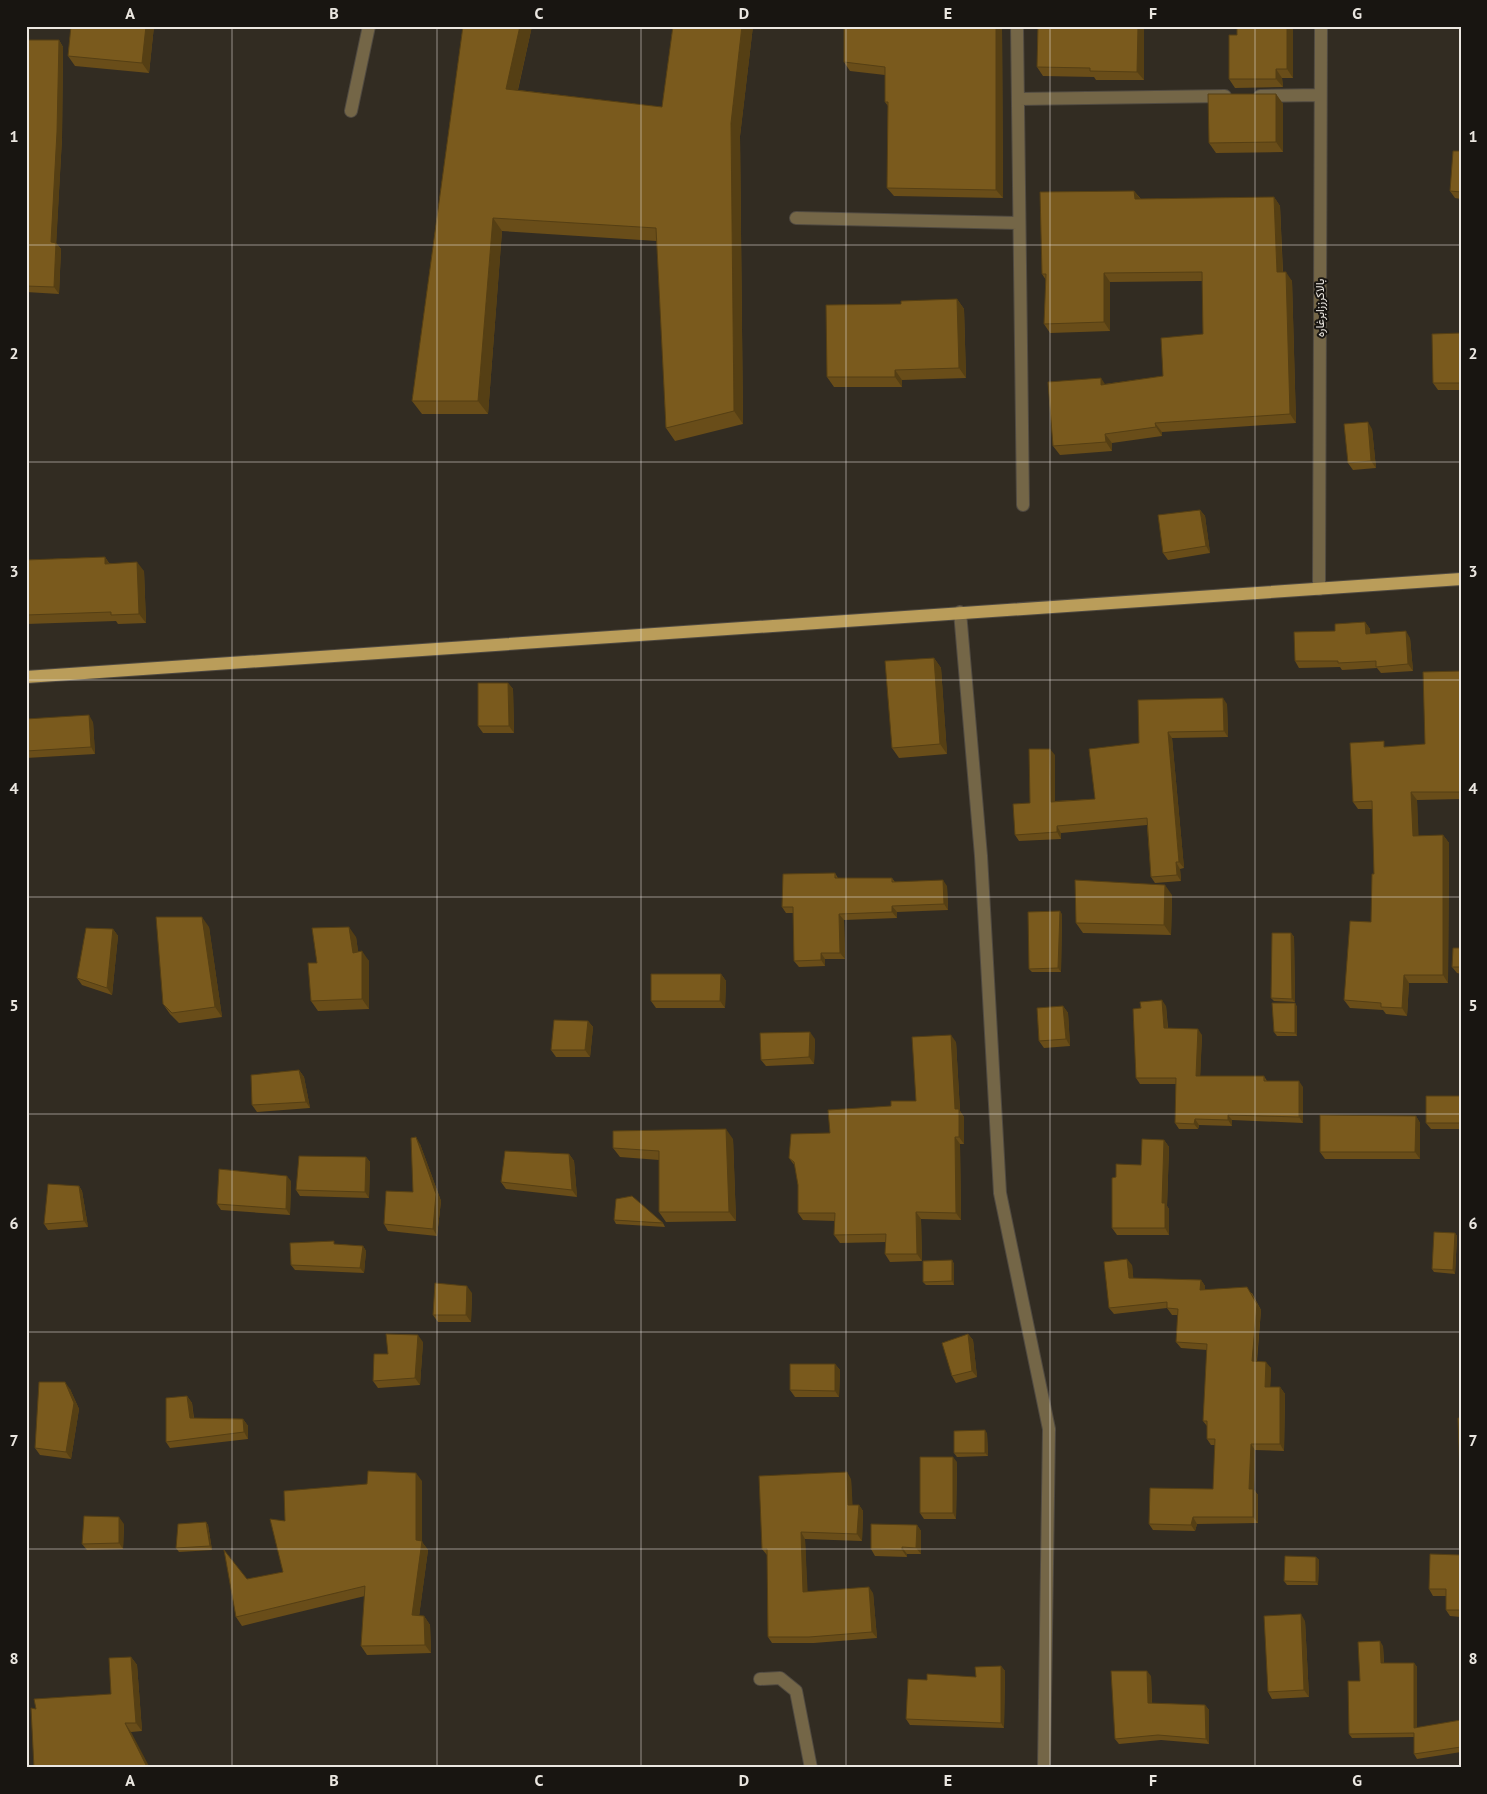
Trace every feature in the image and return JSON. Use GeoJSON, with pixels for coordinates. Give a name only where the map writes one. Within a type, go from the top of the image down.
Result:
{"type":"FeatureCollection","features":[{"type":"Feature","properties":{"kind":"main road"},"geometry":{"type":"LineString","coordinates":[[26,677],[1461,578]]}},
{"type":"Feature","properties":{"kind":"street"},"geometry":{"type":"LineString","coordinates":[[350,111],[369,26]]}},
{"type":"Feature","properties":{"kind":"street"},"geometry":{"type":"LineString","coordinates":[[1017,26],[1023,505]]}},
{"type":"Feature","properties":{"kind":"street","name":"بالاکرززابرغاره"},"geometry":{"type":"LineString","coordinates":[[1319,589],[1321,26]]}},
{"type":"Feature","properties":{"kind":"street"},"geometry":{"type":"LineString","coordinates":[[1018,99],[1320,95]]}},
{"type":"Feature","properties":{"kind":"street"},"geometry":{"type":"LineString","coordinates":[[796,218],[1019,223]]}},
{"type":"Feature","properties":{"kind":"street"},"geometry":{"type":"LineString","coordinates":[[960,612],[981,856],[1000,1193],[1049,1430],[1044,1768]]}},
{"type":"Feature","properties":{"kind":"street"},"geometry":{"type":"LineString","coordinates":[[760,1678],[780,1678],[796,1691],[811,1768]]}},
{"type":"Feature","properties":{"kind":"building"},"geometry":{"type":"Polygon","coordinates":[[[71,26],[146,26],[142,63],[68,56],[71,26]]]}},
{"type":"Feature","properties":{"kind":"building"},"geometry":{"type":"Polygon","coordinates":[[[463,26],[520,26],[506,89],[662,107],[673,26],[742,26],[731,123],[734,411],[666,428],[656,228],[493,218],[478,401],[412,401],[463,26]]]}},
{"type":"Feature","properties":{"kind":"building"},"geometry":{"type":"Polygon","coordinates":[[[844,26],[996,26],[996,190],[887,188],[888,102],[885,102],[885,67],[844,62],[844,26]]]}},
{"type":"Feature","properties":{"kind":"building"},"geometry":{"type":"Polygon","coordinates":[[[1038,26],[1138,26],[1137,72],[1090,71],[1090,68],[1037,67],[1038,26]]]}},
{"type":"Feature","properties":{"kind":"building"},"geometry":{"type":"Polygon","coordinates":[[[1237,26],[1287,26],[1287,69],[1276,69],[1276,79],[1229,79],[1229,35],[1237,35],[1237,26]]]}},
{"type":"Feature","properties":{"kind":"building"},"geometry":{"type":"Polygon","coordinates":[[[26,40],[59,40],[57,132],[51,242],[56,243],[54,287],[26,286],[26,40]]]}},
{"type":"Feature","properties":{"kind":"building"},"geometry":{"type":"Polygon","coordinates":[[[1208,94],[1276,94],[1276,142],[1209,143],[1208,94]]]}},
{"type":"Feature","properties":{"kind":"building"},"geometry":{"type":"Polygon","coordinates":[[[1453,151],[1461,151],[1461,192],[1450,191],[1453,151]]]}},
{"type":"Feature","properties":{"kind":"building"},"geometry":{"type":"Polygon","coordinates":[[[1134,191],[1135,199],[1274,197],[1277,272],[1286,272],[1290,414],[1155,423],[1156,427],[1105,434],[1106,442],[1053,446],[1048,382],[1101,378],[1101,385],[1163,376],[1161,338],[1203,334],[1202,272],[1104,273],[1104,322],[1044,324],[1046,274],[1042,274],[1040,192],[1134,191]]]}},
{"type":"Feature","properties":{"kind":"building"},"geometry":{"type":"Polygon","coordinates":[[[957,299],[959,368],[895,370],[895,377],[827,377],[826,305],[901,304],[901,301],[957,299]]]}},
{"type":"Feature","properties":{"kind":"building"},"geometry":{"type":"Polygon","coordinates":[[[1461,333],[1461,383],[1433,383],[1432,334],[1461,333]]]}},
{"type":"Feature","properties":{"kind":"building"},"geometry":{"type":"Polygon","coordinates":[[[1368,422],[1371,461],[1348,463],[1344,424],[1368,422]]]}},
{"type":"Feature","properties":{"kind":"building"},"geometry":{"type":"Polygon","coordinates":[[[1200,510],[1206,546],[1163,553],[1158,515],[1200,510]]]}},
{"type":"Feature","properties":{"kind":"building"},"geometry":{"type":"Polygon","coordinates":[[[105,557],[105,564],[137,562],[139,614],[111,615],[111,612],[26,615],[26,560],[105,557]]]}},
{"type":"Feature","properties":{"kind":"building"},"geometry":{"type":"Polygon","coordinates":[[[1365,622],[1366,634],[1406,631],[1408,664],[1376,667],[1376,661],[1338,663],[1338,661],[1295,661],[1294,632],[1335,631],[1335,624],[1365,622]]]}},
{"type":"Feature","properties":{"kind":"building"},"geometry":{"type":"Polygon","coordinates":[[[934,658],[940,744],[892,748],[885,661],[934,658]]]}},
{"type":"Feature","properties":{"kind":"building"},"geometry":{"type":"Polygon","coordinates":[[[1461,671],[1461,792],[1411,792],[1413,836],[1443,835],[1443,975],[1404,975],[1402,1008],[1381,1007],[1381,1003],[1344,1000],[1350,921],[1371,922],[1372,874],[1374,874],[1372,801],[1353,802],[1350,743],[1384,741],[1384,747],[1425,744],[1423,672],[1461,671]]]}},
{"type":"Feature","properties":{"kind":"building"},"geometry":{"type":"Polygon","coordinates":[[[478,683],[508,683],[509,726],[478,726],[478,683]]]}},
{"type":"Feature","properties":{"kind":"building"},"geometry":{"type":"Polygon","coordinates":[[[1223,698],[1224,731],[1168,732],[1179,862],[1176,862],[1177,875],[1151,877],[1147,818],[1057,826],[1057,832],[1015,835],[1013,804],[1030,803],[1029,749],[1050,749],[1051,802],[1095,799],[1089,749],[1139,743],[1138,700],[1223,698]]]}},
{"type":"Feature","properties":{"kind":"building"},"geometry":{"type":"Polygon","coordinates":[[[89,715],[91,747],[26,751],[26,719],[89,715]]]}},
{"type":"Feature","properties":{"kind":"building"},"geometry":{"type":"Polygon","coordinates":[[[835,873],[835,878],[892,878],[892,882],[943,880],[944,904],[892,906],[892,912],[839,914],[840,953],[821,953],[821,960],[794,961],[793,907],[782,907],[783,874],[835,873]]]}},
{"type":"Feature","properties":{"kind":"building"},"geometry":{"type":"Polygon","coordinates":[[[1075,880],[1165,885],[1164,925],[1076,923],[1075,880]]]}},
{"type":"Feature","properties":{"kind":"building"},"geometry":{"type":"Polygon","coordinates":[[[1060,911],[1058,968],[1029,969],[1028,912],[1060,911]]]}},
{"type":"Feature","properties":{"kind":"building"},"geometry":{"type":"Polygon","coordinates":[[[156,917],[202,917],[215,1007],[172,1013],[163,1004],[156,917]]]}},
{"type":"Feature","properties":{"kind":"building"},"geometry":{"type":"Polygon","coordinates":[[[349,927],[353,953],[362,951],[362,999],[311,1001],[308,963],[317,963],[312,928],[349,927]]]}},
{"type":"Feature","properties":{"kind":"building"},"geometry":{"type":"Polygon","coordinates":[[[86,928],[113,929],[107,988],[77,978],[86,928]]]}},
{"type":"Feature","properties":{"kind":"building"},"geometry":{"type":"Polygon","coordinates":[[[1272,933],[1291,933],[1292,999],[1271,998],[1272,933]]]}},
{"type":"Feature","properties":{"kind":"building"},"geometry":{"type":"Polygon","coordinates":[[[1453,948],[1461,948],[1461,967],[1452,967],[1453,948]]]}},
{"type":"Feature","properties":{"kind":"building"},"geometry":{"type":"Polygon","coordinates":[[[651,974],[721,974],[720,1001],[651,1001],[651,974]]]}},
{"type":"Feature","properties":{"kind":"building"},"geometry":{"type":"Polygon","coordinates":[[[1162,1000],[1164,1028],[1198,1029],[1196,1076],[1264,1076],[1264,1081],[1299,1081],[1299,1117],[1228,1115],[1228,1120],[1195,1119],[1194,1124],[1175,1123],[1176,1078],[1136,1078],[1133,1009],[1141,1008],[1140,1002],[1162,1000]]]}},
{"type":"Feature","properties":{"kind":"building"},"geometry":{"type":"Polygon","coordinates":[[[1272,1003],[1295,1003],[1295,1033],[1274,1032],[1272,1003]]]}},
{"type":"Feature","properties":{"kind":"building"},"geometry":{"type":"Polygon","coordinates":[[[1063,1006],[1066,1039],[1039,1041],[1037,1008],[1063,1006]]]}},
{"type":"Feature","properties":{"kind":"building"},"geometry":{"type":"Polygon","coordinates":[[[554,1020],[588,1021],[585,1050],[551,1050],[554,1020]]]}},
{"type":"Feature","properties":{"kind":"building"},"geometry":{"type":"Polygon","coordinates":[[[810,1032],[809,1057],[761,1060],[760,1033],[810,1032]]]}},
{"type":"Feature","properties":{"kind":"building"},"geometry":{"type":"Polygon","coordinates":[[[951,1035],[955,1109],[959,1109],[959,1137],[955,1137],[956,1213],[916,1212],[917,1254],[885,1254],[886,1234],[834,1235],[835,1213],[798,1213],[798,1185],[794,1162],[789,1158],[791,1134],[830,1133],[828,1110],[891,1106],[891,1101],[916,1101],[912,1037],[951,1035]]]}},
{"type":"Feature","properties":{"kind":"building"},"geometry":{"type":"Polygon","coordinates":[[[299,1070],[306,1102],[252,1105],[251,1075],[299,1070]]]}},
{"type":"Feature","properties":{"kind":"building"},"geometry":{"type":"Polygon","coordinates":[[[1426,1096],[1461,1096],[1461,1123],[1426,1123],[1426,1096]]]}},
{"type":"Feature","properties":{"kind":"building"},"geometry":{"type":"Polygon","coordinates":[[[1320,1115],[1416,1116],[1415,1152],[1320,1152],[1320,1115]]]}},
{"type":"Feature","properties":{"kind":"building"},"geometry":{"type":"Polygon","coordinates":[[[726,1129],[729,1212],[659,1212],[659,1151],[613,1148],[613,1131],[726,1129]]]}},
{"type":"Feature","properties":{"kind":"building"},"geometry":{"type":"Polygon","coordinates":[[[416,1137],[436,1194],[433,1229],[384,1224],[386,1191],[413,1192],[411,1138],[416,1137]]]}},
{"type":"Feature","properties":{"kind":"building"},"geometry":{"type":"Polygon","coordinates":[[[1142,1139],[1164,1140],[1162,1203],[1165,1203],[1165,1228],[1112,1228],[1112,1178],[1116,1177],[1116,1164],[1141,1165],[1142,1139]]]}},
{"type":"Feature","properties":{"kind":"building"},"geometry":{"type":"Polygon","coordinates":[[[505,1151],[569,1154],[572,1190],[501,1182],[505,1151]]]}},
{"type":"Feature","properties":{"kind":"building"},"geometry":{"type":"Polygon","coordinates":[[[299,1156],[366,1157],[365,1192],[296,1190],[299,1156]]]}},
{"type":"Feature","properties":{"kind":"building"},"geometry":{"type":"Polygon","coordinates":[[[219,1169],[287,1176],[286,1209],[217,1204],[219,1169]]]}},
{"type":"Feature","properties":{"kind":"building"},"geometry":{"type":"Polygon","coordinates":[[[48,1184],[79,1186],[84,1221],[44,1224],[48,1184]]]}},
{"type":"Feature","properties":{"kind":"building"},"geometry":{"type":"Polygon","coordinates":[[[632,1196],[663,1223],[614,1220],[616,1199],[632,1196]]]}},
{"type":"Feature","properties":{"kind":"building"},"geometry":{"type":"Polygon","coordinates":[[[1434,1232],[1455,1233],[1453,1270],[1432,1269],[1434,1232]]]}},
{"type":"Feature","properties":{"kind":"building"},"geometry":{"type":"Polygon","coordinates":[[[334,1241],[334,1244],[363,1246],[360,1268],[291,1265],[290,1243],[334,1241]]]}},
{"type":"Feature","properties":{"kind":"building"},"geometry":{"type":"Polygon","coordinates":[[[1127,1259],[1129,1278],[1201,1280],[1200,1290],[1247,1287],[1257,1304],[1252,1361],[1266,1362],[1265,1387],[1280,1387],[1280,1444],[1251,1444],[1249,1489],[1253,1489],[1253,1517],[1193,1517],[1191,1525],[1149,1524],[1150,1488],[1213,1489],[1215,1439],[1207,1439],[1207,1421],[1203,1421],[1207,1344],[1176,1342],[1178,1309],[1167,1308],[1167,1302],[1109,1308],[1104,1262],[1127,1259]]]}},
{"type":"Feature","properties":{"kind":"building"},"geometry":{"type":"Polygon","coordinates":[[[952,1260],[952,1281],[923,1282],[923,1261],[952,1260]]]}},
{"type":"Feature","properties":{"kind":"building"},"geometry":{"type":"Polygon","coordinates":[[[435,1283],[467,1286],[466,1315],[433,1315],[435,1283]]]}},
{"type":"Feature","properties":{"kind":"building"},"geometry":{"type":"Polygon","coordinates":[[[386,1334],[418,1335],[415,1378],[373,1381],[374,1354],[388,1354],[386,1334]]]}},
{"type":"Feature","properties":{"kind":"building"},"geometry":{"type":"Polygon","coordinates":[[[968,1334],[972,1371],[952,1376],[942,1343],[968,1334]]]}},
{"type":"Feature","properties":{"kind":"building"},"geometry":{"type":"Polygon","coordinates":[[[790,1364],[835,1364],[835,1391],[790,1390],[790,1364]]]}},
{"type":"Feature","properties":{"kind":"building"},"geometry":{"type":"Polygon","coordinates":[[[39,1382],[65,1382],[74,1403],[66,1452],[35,1448],[39,1382]]]}},
{"type":"Feature","properties":{"kind":"building"},"geometry":{"type":"Polygon","coordinates":[[[187,1396],[190,1418],[243,1419],[244,1432],[166,1442],[166,1398],[187,1396]]]}},
{"type":"Feature","properties":{"kind":"building"},"geometry":{"type":"Polygon","coordinates":[[[1458,1418],[1461,1418],[1461,1503],[1458,1418]]]}},
{"type":"Feature","properties":{"kind":"building"},"geometry":{"type":"Polygon","coordinates":[[[985,1430],[985,1453],[954,1453],[954,1431],[985,1430]]]}},
{"type":"Feature","properties":{"kind":"building"},"geometry":{"type":"Polygon","coordinates":[[[920,1457],[953,1457],[953,1513],[920,1513],[920,1457]]]}},
{"type":"Feature","properties":{"kind":"building"},"geometry":{"type":"Polygon","coordinates":[[[368,1471],[416,1473],[416,1540],[422,1541],[412,1615],[424,1616],[425,1645],[361,1646],[365,1586],[236,1617],[224,1550],[247,1579],[283,1572],[270,1519],[285,1521],[284,1491],[367,1484],[368,1471]]]}},
{"type":"Feature","properties":{"kind":"building"},"geometry":{"type":"Polygon","coordinates":[[[847,1472],[848,1505],[859,1505],[857,1534],[801,1532],[803,1592],[869,1587],[872,1632],[809,1637],[768,1637],[767,1549],[762,1549],[759,1476],[847,1472]]]}},
{"type":"Feature","properties":{"kind":"building"},"geometry":{"type":"Polygon","coordinates":[[[84,1516],[119,1517],[119,1543],[82,1544],[84,1516]]]}},
{"type":"Feature","properties":{"kind":"building"},"geometry":{"type":"Polygon","coordinates":[[[206,1522],[210,1546],[176,1548],[178,1524],[206,1522]]]}},
{"type":"Feature","properties":{"kind":"building"},"geometry":{"type":"Polygon","coordinates":[[[871,1524],[917,1525],[916,1548],[902,1547],[902,1550],[871,1549],[871,1524]]]}},
{"type":"Feature","properties":{"kind":"building"},"geometry":{"type":"Polygon","coordinates":[[[1430,1554],[1461,1555],[1461,1610],[1446,1610],[1446,1589],[1429,1589],[1430,1554]]]}},
{"type":"Feature","properties":{"kind":"building"},"geometry":{"type":"Polygon","coordinates":[[[1285,1556],[1316,1557],[1316,1582],[1284,1581],[1285,1556]]]}},
{"type":"Feature","properties":{"kind":"building"},"geometry":{"type":"Polygon","coordinates":[[[1301,1614],[1304,1690],[1268,1692],[1264,1616],[1301,1614]]]}},
{"type":"Feature","properties":{"kind":"building"},"geometry":{"type":"Polygon","coordinates":[[[1380,1641],[1381,1663],[1414,1663],[1414,1728],[1461,1720],[1461,1747],[1414,1754],[1414,1733],[1349,1734],[1348,1681],[1360,1681],[1358,1642],[1380,1641]]]}},
{"type":"Feature","properties":{"kind":"building"},"geometry":{"type":"Polygon","coordinates":[[[131,1657],[136,1723],[125,1723],[146,1768],[34,1768],[31,1708],[36,1709],[34,1699],[111,1694],[109,1658],[131,1657]]]}},
{"type":"Feature","properties":{"kind":"building"},"geometry":{"type":"Polygon","coordinates":[[[1001,1666],[1001,1723],[906,1719],[908,1679],[927,1680],[927,1674],[976,1677],[975,1667],[1001,1666]]]}},
{"type":"Feature","properties":{"kind":"building"},"geometry":{"type":"Polygon","coordinates":[[[1111,1671],[1147,1671],[1148,1703],[1205,1705],[1206,1739],[1158,1735],[1115,1739],[1111,1671]]]}}]}
